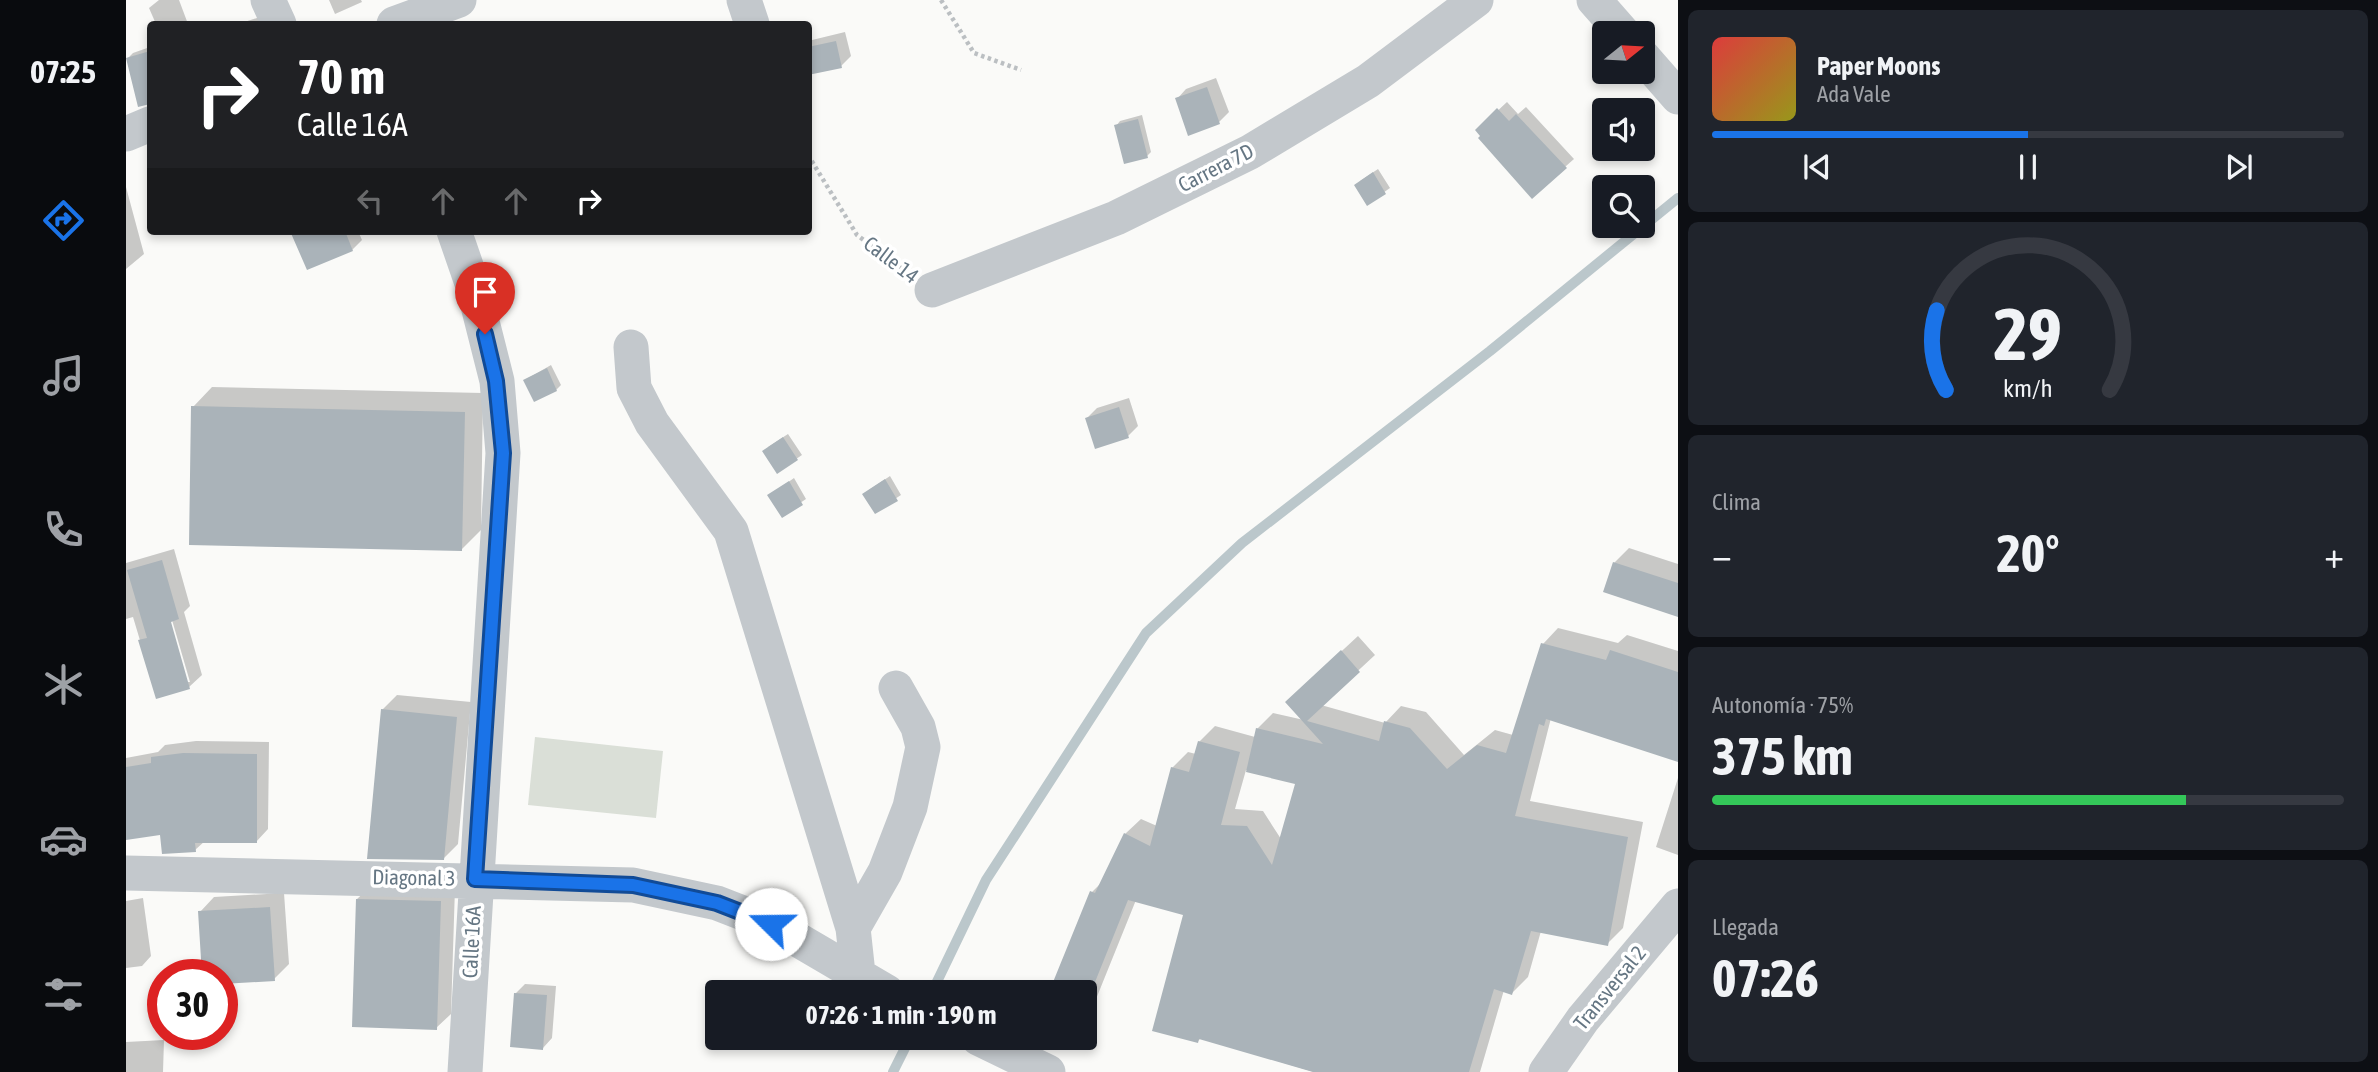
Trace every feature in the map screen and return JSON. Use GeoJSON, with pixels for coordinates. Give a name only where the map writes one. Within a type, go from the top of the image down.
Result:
{"type":"FeatureCollection","features":[{"type":"Feature","properties":{"kind":"street"},"geometry":{"type":"LineString","coordinates":[[268,0],[278,21]]}},
{"type":"Feature","properties":{"kind":"street"},"geometry":{"type":"LineString","coordinates":[[402,21],[459,0]]}},
{"type":"Feature","properties":{"kind":"street"},"geometry":{"type":"LineString","coordinates":[[744,0],[750,21]]}},
{"type":"Feature","properties":{"kind":"street","name":"Carrera 7D"},"geometry":{"type":"LineString","coordinates":[[932,290],[1116,218],[1250,152],[1368,81],[1476,0]]}},
{"type":"Feature","properties":{"kind":"street"},"geometry":{"type":"LineString","coordinates":[[1594,0],[1612,21]]}},
{"type":"Feature","properties":{"kind":"street"},"geometry":{"type":"LineString","coordinates":[[1656,72],[1678,97]]}},
{"type":"Feature","properties":{"kind":"street"},"geometry":{"type":"LineString","coordinates":[[126,134],[147,125]]}},
{"type":"Feature","properties":{"kind":"street","name":"Calle 16A"},"geometry":{"type":"LineString","coordinates":[[455,235],[473,286],[496,381],[503,453],[465,1072]]}},
{"type":"Feature","properties":{"kind":"street"},"geometry":{"type":"LineString","coordinates":[[631,347],[634,388],[652,423],[731,531],[853,928],[872,980]]}},
{"type":"Feature","properties":{"kind":"street"},"geometry":{"type":"LineString","coordinates":[[853,928],[885,872],[910,807],[923,747],[918,727],[896,688]]}},
{"type":"Feature","properties":{"kind":"street","name":"Diagonal 3"},"geometry":{"type":"LineString","coordinates":[[126,873],[475,879],[633,885],[717,903],[771,924],[866,980]]}},
{"type":"Feature","properties":{"kind":"street","name":"Transversal 2"},"geometry":{"type":"LineString","coordinates":[[1546,1072],[1583,1019],[1678,906]]}},
{"type":"Feature","properties":{"kind":"street"},"geometry":{"type":"LineString","coordinates":[[1003,1050],[1048,1072]]}},
{"type":"Feature","properties":{"kind":"path"},"geometry":{"type":"LineString","coordinates":[[941,0],[974,53],[1021,70]]}},
{"type":"Feature","properties":{"kind":"path","name":"Calle 14"},"geometry":{"type":"LineString","coordinates":[[812,162],[857,235],[932,290]]}},
{"type":"Feature","properties":{"kind":"shaded area"},"geometry":{"type":"Polygon","coordinates":[[[535,737],[663,751],[656,818],[528,805],[535,737]]]}},
{"type":"Feature","properties":{"kind":"building"},"geometry":{"type":"Polygon","coordinates":[[[836,41],[842,68],[812,74],[812,46],[836,41]]]}},
{"type":"Feature","properties":{"kind":"building"},"geometry":{"type":"Polygon","coordinates":[[[147,52],[147,105],[138,107],[126,58],[147,52]]]}},
{"type":"Feature","properties":{"kind":"building"},"geometry":{"type":"Polygon","coordinates":[[[1207,87],[1220,124],[1188,136],[1175,98],[1207,87]]]}},
{"type":"Feature","properties":{"kind":"building"},"geometry":{"type":"Polygon","coordinates":[[[1497,108],[1509,121],[1516,114],[1567,168],[1532,199],[1478,138],[1480,136],[1475,130],[1497,108]]]}},
{"type":"Feature","properties":{"kind":"building"},"geometry":{"type":"Polygon","coordinates":[[[1138,119],[1148,158],[1124,164],[1114,125],[1138,119]]]}},
{"type":"Feature","properties":{"kind":"building"},"geometry":{"type":"Polygon","coordinates":[[[1373,172],[1386,194],[1367,206],[1354,185],[1373,172]]]}},
{"type":"Feature","properties":{"kind":"building"},"geometry":{"type":"Polygon","coordinates":[[[292,235],[347,235],[353,251],[307,270],[292,235]]]}},
{"type":"Feature","properties":{"kind":"building"},"geometry":{"type":"Polygon","coordinates":[[[547,368],[557,391],[534,402],[523,380],[547,368]]]}},
{"type":"Feature","properties":{"kind":"building"},"geometry":{"type":"Polygon","coordinates":[[[191,406],[465,412],[462,551],[189,545],[191,406]]]}},
{"type":"Feature","properties":{"kind":"building"},"geometry":{"type":"Polygon","coordinates":[[[1119,407],[1129,438],[1095,449],[1085,418],[1119,407]]]}},
{"type":"Feature","properties":{"kind":"building"},"geometry":{"type":"Polygon","coordinates":[[[783,437],[798,460],[777,474],[762,451],[783,437]]]}},
{"type":"Feature","properties":{"kind":"building"},"geometry":{"type":"Polygon","coordinates":[[[885,479],[898,501],[875,514],[862,494],[885,479]]]}},
{"type":"Feature","properties":{"kind":"building"},"geometry":{"type":"Polygon","coordinates":[[[789,481],[803,505],[782,518],[767,495],[789,481]]]}},
{"type":"Feature","properties":{"kind":"building"},"geometry":{"type":"Polygon","coordinates":[[[162,560],[179,619],[171,622],[190,689],[156,699],[138,640],[147,638],[127,570],[162,560]]]}},
{"type":"Feature","properties":{"kind":"building"},"geometry":{"type":"Polygon","coordinates":[[[1613,562],[1678,583],[1678,617],[1603,592],[1613,562]]]}},
{"type":"Feature","properties":{"kind":"building"},"geometry":{"type":"Polygon","coordinates":[[[1541,643],[1606,660],[1610,650],[1678,672],[1678,762],[1546,719],[1544,726],[1539,724],[1515,816],[1628,837],[1608,946],[1531,931],[1512,995],[1494,989],[1469,1072],[1313,1072],[1199,1039],[1198,1043],[1152,1031],[1183,915],[1128,900],[1096,980],[1054,980],[1090,891],[1095,893],[1124,833],[1150,846],[1171,767],[1189,772],[1198,741],[1240,752],[1221,825],[1247,826],[1272,865],[1295,784],[1246,772],[1256,728],[1323,744],[1285,702],[1341,650],[1360,672],[1307,721],[1379,741],[1384,721],[1410,728],[1447,769],[1477,745],[1506,753],[1541,643]]]}},
{"type":"Feature","properties":{"kind":"building"},"geometry":{"type":"Polygon","coordinates":[[[381,709],[457,717],[444,860],[367,859],[381,709]]]}},
{"type":"Feature","properties":{"kind":"building"},"geometry":{"type":"Polygon","coordinates":[[[183,753],[257,754],[257,843],[195,843],[196,852],[162,854],[160,835],[126,840],[126,767],[151,763],[151,757],[183,753]]]}},
{"type":"Feature","properties":{"kind":"building"},"geometry":{"type":"Polygon","coordinates":[[[356,899],[441,901],[437,1030],[352,1027],[356,899]]]}},
{"type":"Feature","properties":{"kind":"building"},"geometry":{"type":"Polygon","coordinates":[[[270,907],[275,981],[238,983],[238,959],[201,959],[198,911],[270,907]]]}},
{"type":"Feature","properties":{"kind":"building"},"geometry":{"type":"Polygon","coordinates":[[[514,993],[547,995],[543,1050],[510,1047],[514,993]]]}},
{"type":"Feature","properties":{"kind":"waterway"},"geometry":{"type":"LineString","coordinates":[[938,980],[986,880],[1146,633],[1242,543],[1490,351],[1678,198]]}},
{"type":"Feature","properties":{"kind":"waterway"},"geometry":{"type":"LineString","coordinates":[[893,1072],[904,1050]]}},
{"type":"Feature","properties":{"kind":"route"},"geometry":{"type":"LineString","coordinates":[[485,334],[496,381],[503,453],[475,879],[633,885],[717,903],[771,924]]}}]}
